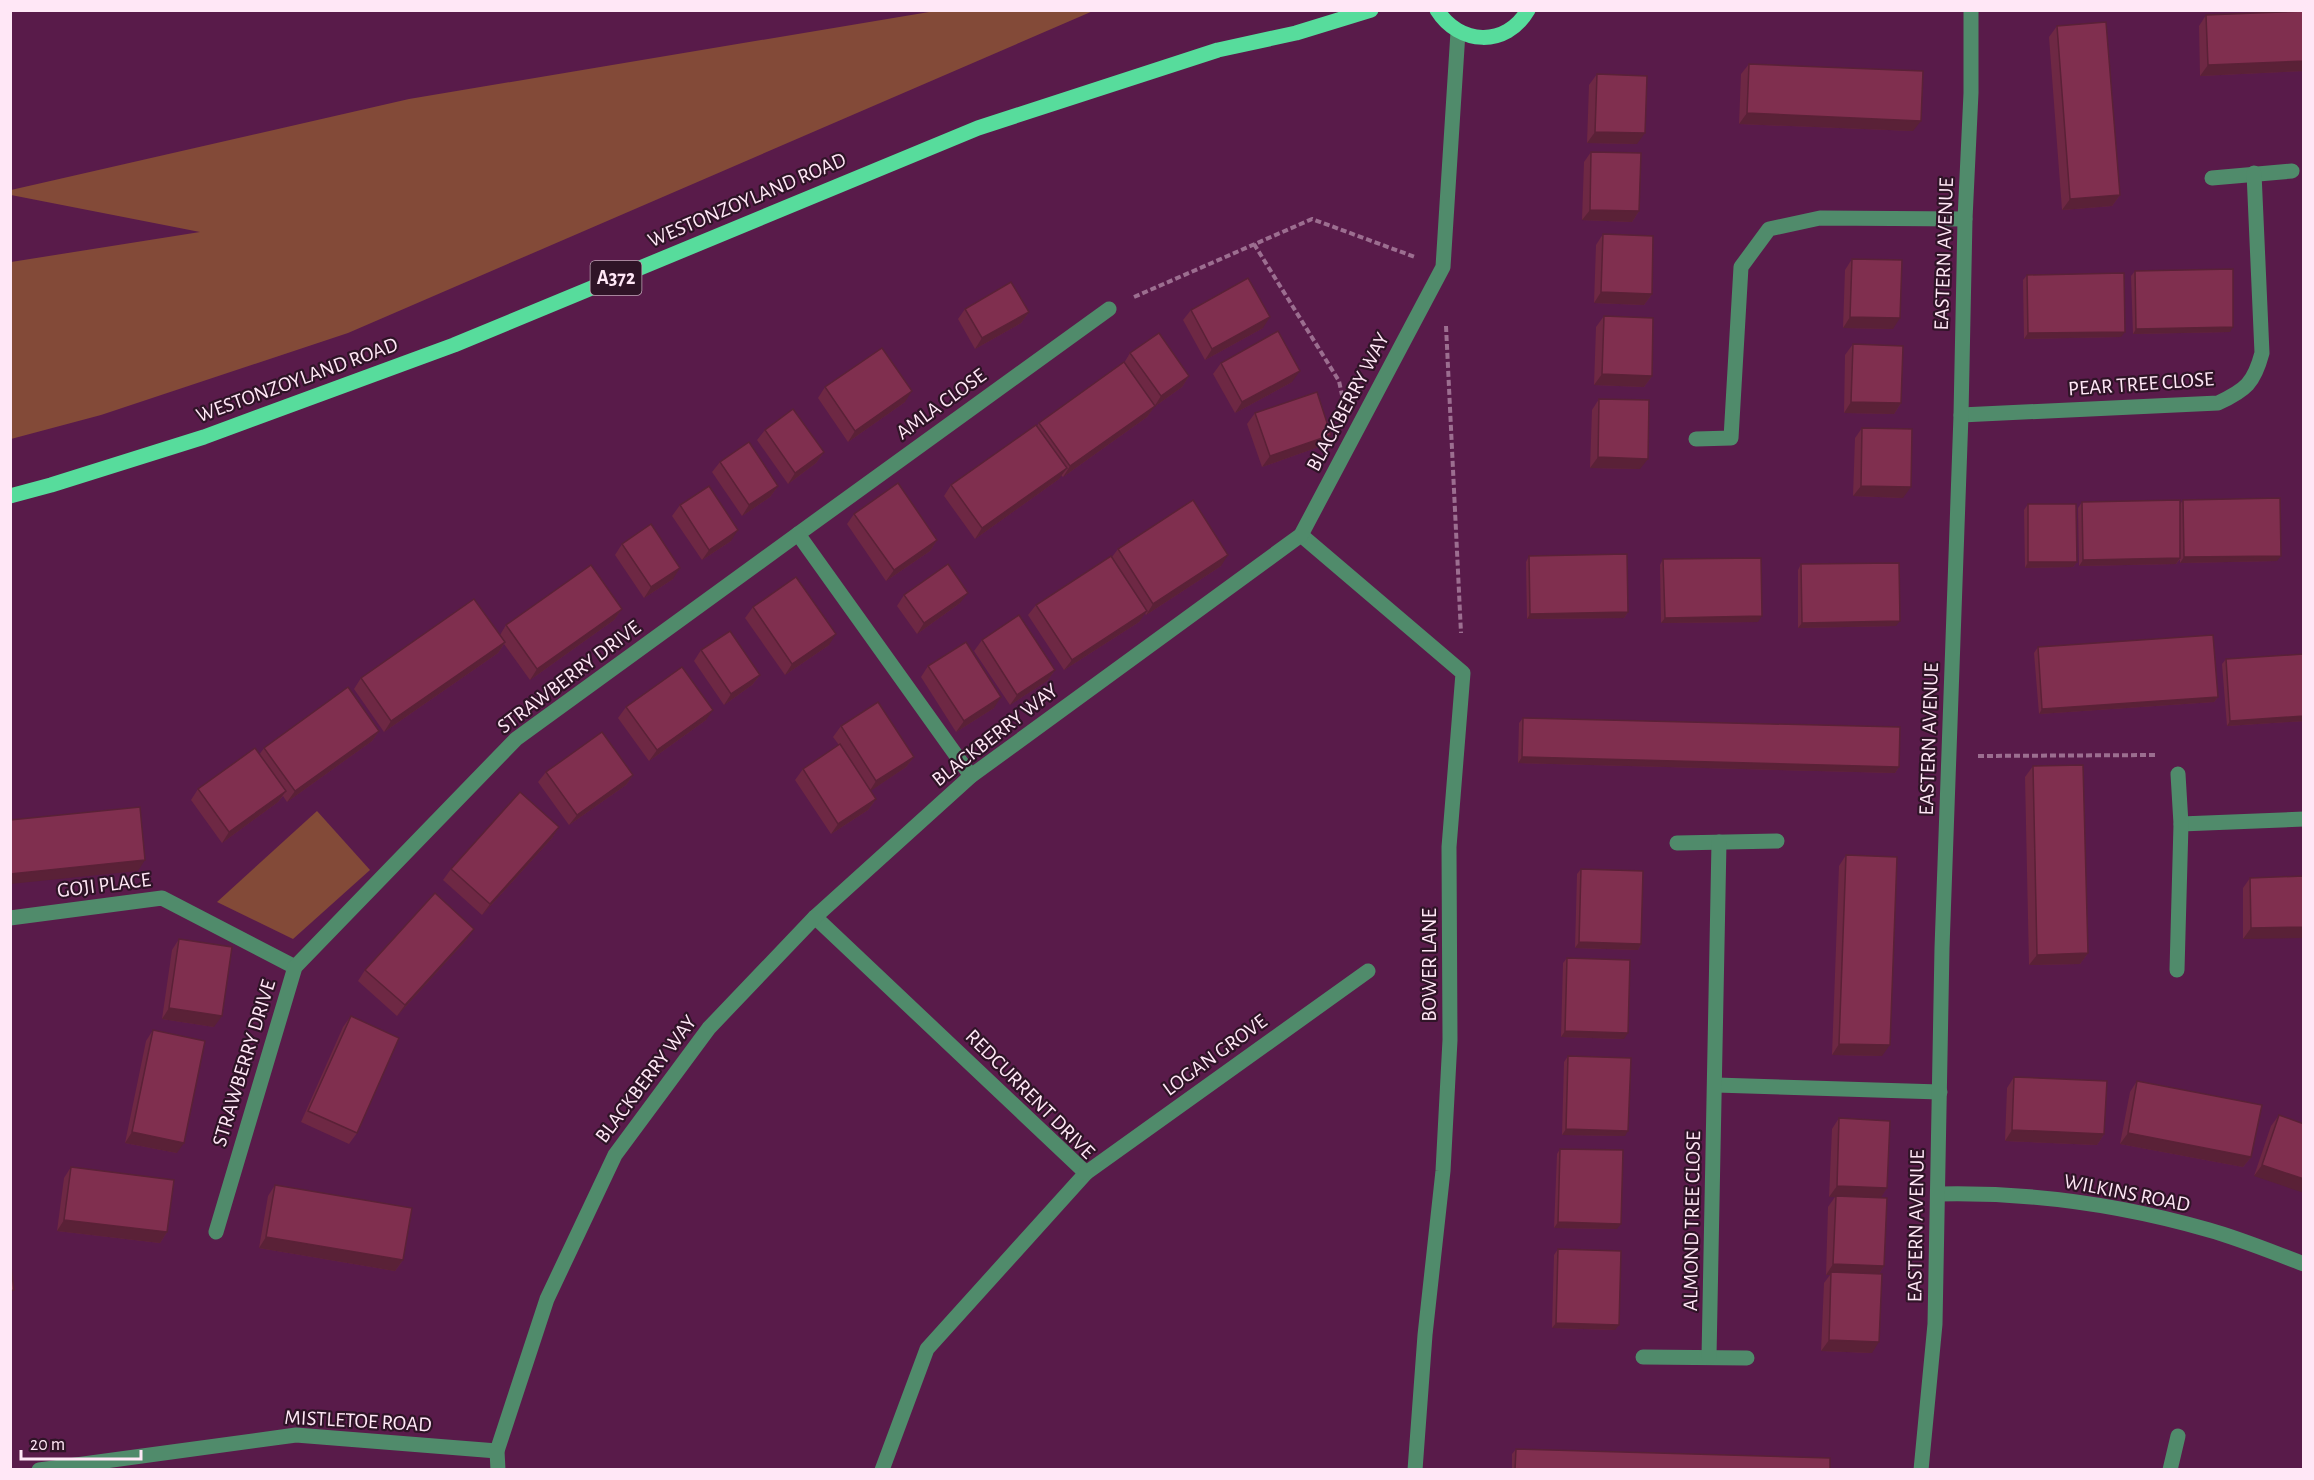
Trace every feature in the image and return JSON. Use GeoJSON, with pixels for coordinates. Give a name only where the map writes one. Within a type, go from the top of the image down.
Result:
{"type":"FeatureCollection","features":[{"type":"Feature","properties":{"kind":"main road","name":"WESTONZOYLAND ROAD"},"geometry":{"type":"LineString","coordinates":[[10,495],[51,485],[204,437],[454,345],[978,128],[1218,50],[1296,33],[1371,10]]}},
{"type":"Feature","properties":{"kind":"main road"},"geometry":{"type":"LineString","coordinates":[[1437,10],[1444,21],[1458,32],[1472,37],[1488,38],[1516,25],[1528,10]]}},
{"type":"Feature","properties":{"kind":"street","name":"EASTERN AVENUE"},"geometry":{"type":"LineString","coordinates":[[1921,1470],[1935,1324],[1942,948],[1971,93],[1971,10]]}},
{"type":"Feature","properties":{"kind":"street","name":"BLACKBERRY WAY"},"geometry":{"type":"LineString","coordinates":[[498,1470],[497,1451],[547,1299],[615,1155],[709,1028],[815,917],[971,776],[1301,535],[1443,267],[1458,32]]}},
{"type":"Feature","properties":{"kind":"street"},"geometry":{"type":"LineString","coordinates":[[2212,178],[2292,171]]}},
{"type":"Feature","properties":{"kind":"street","name":"PEAR TREE CLOSE"},"geometry":{"type":"LineString","coordinates":[[1961,415],[2218,403],[2241,392],[2257,372],[2262,353],[2254,173]]}},
{"type":"Feature","properties":{"kind":"street"},"geometry":{"type":"LineString","coordinates":[[1696,439],[1731,438],[1741,267],[1769,229],[1820,218],[1965,219]]}},
{"type":"Feature","properties":{"kind":"street","name":"AMLA CLOSE"},"geometry":{"type":"LineString","coordinates":[[798,534],[1109,309]]}},
{"type":"Feature","properties":{"kind":"street"},"geometry":{"type":"LineString","coordinates":[[798,534],[971,776]]}},
{"type":"Feature","properties":{"kind":"street","name":"STRAWBERRY DRIVE"},"geometry":{"type":"LineString","coordinates":[[216,1232],[295,968],[516,739],[798,534]]}},
{"type":"Feature","properties":{"kind":"street"},"geometry":{"type":"LineString","coordinates":[[1301,535],[1464,673]]}},
{"type":"Feature","properties":{"kind":"street","name":"BOWER LANE"},"geometry":{"type":"LineString","coordinates":[[1415,1470],[1424,1346],[1443,1171],[1450,1040],[1449,847],[1464,673]]}},
{"type":"Feature","properties":{"kind":"street"},"geometry":{"type":"LineString","coordinates":[[2176,969],[2181,824],[2178,774]]}},
{"type":"Feature","properties":{"kind":"street"},"geometry":{"type":"LineString","coordinates":[[2181,824],[2304,819]]}},
{"type":"Feature","properties":{"kind":"street"},"geometry":{"type":"LineString","coordinates":[[1677,843],[1777,841]]}},
{"type":"Feature","properties":{"kind":"street","name":"ALMOND TREE CLOSE"},"geometry":{"type":"LineString","coordinates":[[1709,1357],[1719,842]]}},
{"type":"Feature","properties":{"kind":"street","name":"GOJI PLACE"},"geometry":{"type":"LineString","coordinates":[[10,918],[162,898],[295,968]]}},
{"type":"Feature","properties":{"kind":"street","name":"REDCURRENT DRIVE"},"geometry":{"type":"LineString","coordinates":[[815,917],[1086,1173],[927,1348],[882,1470]]}},
{"type":"Feature","properties":{"kind":"street","name":"LOGAN GROVE"},"geometry":{"type":"LineString","coordinates":[[1086,1173],[1368,971]]}},
{"type":"Feature","properties":{"kind":"street"},"geometry":{"type":"LineString","coordinates":[[1716,1085],[1940,1092]]}},
{"type":"Feature","properties":{"kind":"street","name":"WILKINS ROAD"},"geometry":{"type":"LineString","coordinates":[[1938,1194],[2021,1197],[2112,1208],[2209,1230],[2304,1264]]}},
{"type":"Feature","properties":{"kind":"street"},"geometry":{"type":"LineString","coordinates":[[1643,1357],[1747,1358]]}},
{"type":"Feature","properties":{"kind":"street","name":"MISTLETOE ROAD"},"geometry":{"type":"LineString","coordinates":[[39,1470],[296,1435],[497,1451]]}},
{"type":"Feature","properties":{"kind":"street"},"geometry":{"type":"LineString","coordinates":[[2170,1470],[2178,1436]]}},
{"type":"Feature","properties":{"kind":"path"},"geometry":{"type":"LineString","coordinates":[[1109,309],[1312,219],[1443,267]]}},
{"type":"Feature","properties":{"kind":"path"},"geometry":{"type":"LineString","coordinates":[[1254,244],[1339,381],[1352,440]]}},
{"type":"Feature","properties":{"kind":"path"},"geometry":{"type":"LineString","coordinates":[[1445,315],[1464,673]]}},
{"type":"Feature","properties":{"kind":"path"},"geometry":{"type":"LineString","coordinates":[[1950,745],[1975,756],[2163,755],[2178,774]]}},
{"type":"Feature","properties":{"kind":"shaded area"},"geometry":{"type":"Polygon","coordinates":[[[941,10],[1093,11],[348,333],[101,415],[11,439],[11,262],[200,232],[11,195],[11,190],[409,99],[941,10]]]}},
{"type":"Feature","properties":{"kind":"shaded area"},"geometry":{"type":"Polygon","coordinates":[[[317,811],[370,870],[293,939],[217,902],[317,811]]]}},
{"type":"Feature","properties":{"kind":"building"},"geometry":{"type":"Polygon","coordinates":[[[2304,11],[2304,61],[2208,65],[2206,15],[2304,11]]]}},
{"type":"Feature","properties":{"kind":"building"},"geometry":{"type":"Polygon","coordinates":[[[2106,22],[2120,195],[2070,199],[2057,26],[2106,22]]]}},
{"type":"Feature","properties":{"kind":"building"},"geometry":{"type":"Polygon","coordinates":[[[1749,64],[1923,71],[1921,121],[1747,113],[1749,64]]]}},
{"type":"Feature","properties":{"kind":"building"},"geometry":{"type":"Polygon","coordinates":[[[1597,74],[1647,76],[1645,133],[1595,132],[1597,74]]]}},
{"type":"Feature","properties":{"kind":"building"},"geometry":{"type":"Polygon","coordinates":[[[1591,152],[1641,153],[1639,211],[1590,210],[1591,152]]]}},
{"type":"Feature","properties":{"kind":"building"},"geometry":{"type":"Polygon","coordinates":[[[1603,234],[1653,236],[1652,294],[1601,292],[1603,234]]]}},
{"type":"Feature","properties":{"kind":"building"},"geometry":{"type":"Polygon","coordinates":[[[1852,259],[1902,260],[1900,318],[1850,317],[1852,259]]]}},
{"type":"Feature","properties":{"kind":"building"},"geometry":{"type":"Polygon","coordinates":[[[2233,269],[2233,327],[2136,329],[2135,271],[2233,269]]]}},
{"type":"Feature","properties":{"kind":"building"},"geometry":{"type":"Polygon","coordinates":[[[2124,273],[2125,332],[2028,333],[2027,275],[2124,273]]]}},
{"type":"Feature","properties":{"kind":"building"},"geometry":{"type":"Polygon","coordinates":[[[1248,278],[1270,317],[1212,349],[1191,310],[1248,278]]]}},
{"type":"Feature","properties":{"kind":"building"},"geometry":{"type":"Polygon","coordinates":[[[1011,282],[1029,312],[982,338],[965,309],[1011,282]]]}},
{"type":"Feature","properties":{"kind":"building"},"geometry":{"type":"Polygon","coordinates":[[[1604,316],[1653,318],[1652,376],[1602,374],[1604,316]]]}},
{"type":"Feature","properties":{"kind":"building"},"geometry":{"type":"Polygon","coordinates":[[[1278,331],[1300,371],[1242,402],[1221,363],[1278,331]]]}},
{"type":"Feature","properties":{"kind":"building"},"geometry":{"type":"Polygon","coordinates":[[[1159,333],[1189,376],[1161,396],[1130,353],[1159,333]]]}},
{"type":"Feature","properties":{"kind":"building"},"geometry":{"type":"Polygon","coordinates":[[[1853,344],[1903,346],[1901,403],[1851,402],[1853,344]]]}},
{"type":"Feature","properties":{"kind":"building"},"geometry":{"type":"Polygon","coordinates":[[[882,348],[912,391],[855,431],[825,387],[882,348]]]}},
{"type":"Feature","properties":{"kind":"building"},"geometry":{"type":"Polygon","coordinates":[[[1124,362],[1155,406],[1070,466],[1039,423],[1124,362]]]}},
{"type":"Feature","properties":{"kind":"building"},"geometry":{"type":"Polygon","coordinates":[[[1317,392],[1331,435],[1270,456],[1255,413],[1317,392]]]}},
{"type":"Feature","properties":{"kind":"building"},"geometry":{"type":"Polygon","coordinates":[[[1599,399],[1649,400],[1648,459],[1598,457],[1599,399]]]}},
{"type":"Feature","properties":{"kind":"building"},"geometry":{"type":"Polygon","coordinates":[[[793,409],[824,452],[795,473],[765,430],[793,409]]]}},
{"type":"Feature","properties":{"kind":"building"},"geometry":{"type":"Polygon","coordinates":[[[1036,425],[1067,468],[982,528],[951,485],[1036,425]]]}},
{"type":"Feature","properties":{"kind":"building"},"geometry":{"type":"Polygon","coordinates":[[[1862,428],[1912,429],[1911,487],[1861,486],[1862,428]]]}},
{"type":"Feature","properties":{"kind":"building"},"geometry":{"type":"Polygon","coordinates":[[[749,442],[778,486],[749,505],[720,462],[749,442]]]}},
{"type":"Feature","properties":{"kind":"building"},"geometry":{"type":"Polygon","coordinates":[[[898,483],[937,540],[894,570],[854,514],[898,483]]]}},
{"type":"Feature","properties":{"kind":"building"},"geometry":{"type":"Polygon","coordinates":[[[709,486],[738,530],[709,550],[680,505],[709,486]]]}},
{"type":"Feature","properties":{"kind":"building"},"geometry":{"type":"Polygon","coordinates":[[[2280,498],[2281,556],[2184,557],[2183,500],[2280,498]]]}},
{"type":"Feature","properties":{"kind":"building"},"geometry":{"type":"Polygon","coordinates":[[[1193,500],[1228,555],[1153,604],[1118,549],[1193,500]]]}},
{"type":"Feature","properties":{"kind":"building"},"geometry":{"type":"Polygon","coordinates":[[[2180,500],[2180,558],[2083,560],[2082,502],[2180,500]]]}},
{"type":"Feature","properties":{"kind":"building"},"geometry":{"type":"Polygon","coordinates":[[[2028,504],[2076,504],[2077,562],[2028,562],[2028,504]]]}},
{"type":"Feature","properties":{"kind":"building"},"geometry":{"type":"Polygon","coordinates":[[[651,524],[680,568],[651,587],[622,544],[651,524]]]}},
{"type":"Feature","properties":{"kind":"building"},"geometry":{"type":"Polygon","coordinates":[[[1627,554],[1628,612],[1530,614],[1529,556],[1627,554]]]}},
{"type":"Feature","properties":{"kind":"building"},"geometry":{"type":"Polygon","coordinates":[[[1111,556],[1147,611],[1072,660],[1036,605],[1111,556]]]}},
{"type":"Feature","properties":{"kind":"building"},"geometry":{"type":"Polygon","coordinates":[[[1761,558],[1762,616],[1665,618],[1663,559],[1761,558]]]}},
{"type":"Feature","properties":{"kind":"building"},"geometry":{"type":"Polygon","coordinates":[[[1899,563],[1900,621],[1802,623],[1801,564],[1899,563]]]}},
{"type":"Feature","properties":{"kind":"building"},"geometry":{"type":"Polygon","coordinates":[[[948,564],[968,593],[924,623],[904,595],[948,564]]]}},
{"type":"Feature","properties":{"kind":"building"},"geometry":{"type":"Polygon","coordinates":[[[591,565],[622,609],[537,669],[506,625],[591,565]]]}},
{"type":"Feature","properties":{"kind":"building"},"geometry":{"type":"Polygon","coordinates":[[[796,577],[836,634],[792,664],[753,607],[796,577]]]}},
{"type":"Feature","properties":{"kind":"building"},"geometry":{"type":"Polygon","coordinates":[[[474,599],[505,642],[391,721],[361,678],[474,599]]]}},
{"type":"Feature","properties":{"kind":"building"},"geometry":{"type":"Polygon","coordinates":[[[1019,615],[1055,670],[1017,695],[982,640],[1019,615]]]}},
{"type":"Feature","properties":{"kind":"building"},"geometry":{"type":"Polygon","coordinates":[[[730,631],[760,675],[731,694],[701,650],[730,631]]]}},
{"type":"Feature","properties":{"kind":"building"},"geometry":{"type":"Polygon","coordinates":[[[2213,635],[2218,697],[2042,709],[2038,647],[2213,635]]]}},
{"type":"Feature","properties":{"kind":"building"},"geometry":{"type":"Polygon","coordinates":[[[966,642],[1001,697],[964,721],[928,666],[966,642]]]}},
{"type":"Feature","properties":{"kind":"building"},"geometry":{"type":"Polygon","coordinates":[[[2304,654],[2304,716],[2230,721],[2226,659],[2304,654]]]}},
{"type":"Feature","properties":{"kind":"building"},"geometry":{"type":"Polygon","coordinates":[[[682,667],[713,710],[657,750],[626,707],[682,667]]]}},
{"type":"Feature","properties":{"kind":"building"},"geometry":{"type":"Polygon","coordinates":[[[348,687],[379,731],[295,791],[264,748],[348,687]]]}},
{"type":"Feature","properties":{"kind":"building"},"geometry":{"type":"Polygon","coordinates":[[[878,702],[914,757],[876,781],[841,726],[878,702]]]}},
{"type":"Feature","properties":{"kind":"building"},"geometry":{"type":"Polygon","coordinates":[[[1523,718],[1900,727],[1899,767],[1522,757],[1523,718]]]}},
{"type":"Feature","properties":{"kind":"building"},"geometry":{"type":"Polygon","coordinates":[[[602,732],[633,775],[577,815],[546,772],[602,732]]]}},
{"type":"Feature","properties":{"kind":"building"},"geometry":{"type":"Polygon","coordinates":[[[840,744],[876,799],[838,824],[803,769],[840,744]]]}},
{"type":"Feature","properties":{"kind":"building"},"geometry":{"type":"Polygon","coordinates":[[[255,748],[286,791],[229,832],[198,789],[255,748]]]}},
{"type":"Feature","properties":{"kind":"building"},"geometry":{"type":"Polygon","coordinates":[[[2083,765],[2088,953],[2037,955],[2033,766],[2083,765]]]}},
{"type":"Feature","properties":{"kind":"building"},"geometry":{"type":"Polygon","coordinates":[[[520,792],[559,827],[490,904],[451,869],[520,792]]]}},
{"type":"Feature","properties":{"kind":"building"},"geometry":{"type":"Polygon","coordinates":[[[140,807],[145,860],[10,874],[10,820],[140,807]]]}},
{"type":"Feature","properties":{"kind":"building"},"geometry":{"type":"Polygon","coordinates":[[[1846,855],[1897,857],[1890,1045],[1839,1044],[1846,855]]]}},
{"type":"Feature","properties":{"kind":"building"},"geometry":{"type":"Polygon","coordinates":[[[1581,869],[1643,871],[1641,944],[1579,942],[1581,869]]]}},
{"type":"Feature","properties":{"kind":"building"},"geometry":{"type":"Polygon","coordinates":[[[2304,876],[2304,927],[2251,928],[2250,878],[2304,876]]]}},
{"type":"Feature","properties":{"kind":"building"},"geometry":{"type":"Polygon","coordinates":[[[435,893],[474,929],[405,1005],[365,970],[435,893]]]}},
{"type":"Feature","properties":{"kind":"building"},"geometry":{"type":"Polygon","coordinates":[[[179,939],[232,947],[222,1016],[169,1008],[179,939]]]}},
{"type":"Feature","properties":{"kind":"building"},"geometry":{"type":"Polygon","coordinates":[[[1567,958],[1630,960],[1628,1033],[1565,1031],[1567,958]]]}},
{"type":"Feature","properties":{"kind":"building"},"geometry":{"type":"Polygon","coordinates":[[[351,1016],[399,1038],[357,1133],[308,1111],[351,1016]]]}},
{"type":"Feature","properties":{"kind":"building"},"geometry":{"type":"Polygon","coordinates":[[[153,1030],[205,1041],[184,1143],[132,1132],[153,1030]]]}},
{"type":"Feature","properties":{"kind":"building"},"geometry":{"type":"Polygon","coordinates":[[[1568,1056],[1631,1058],[1628,1131],[1566,1129],[1568,1056]]]}},
{"type":"Feature","properties":{"kind":"building"},"geometry":{"type":"Polygon","coordinates":[[[2014,1077],[2107,1081],[2104,1134],[2012,1130],[2014,1077]]]}},
{"type":"Feature","properties":{"kind":"building"},"geometry":{"type":"Polygon","coordinates":[[[2137,1081],[2262,1105],[2251,1157],[2128,1133],[2137,1081]]]}},
{"type":"Feature","properties":{"kind":"building"},"geometry":{"type":"Polygon","coordinates":[[[2279,1115],[2304,1124],[2304,1179],[2262,1165],[2279,1115]]]}},
{"type":"Feature","properties":{"kind":"building"},"geometry":{"type":"Polygon","coordinates":[[[1839,1118],[1890,1121],[1887,1188],[1837,1186],[1839,1118]]]}},
{"type":"Feature","properties":{"kind":"building"},"geometry":{"type":"Polygon","coordinates":[[[1560,1149],[1623,1150],[1621,1224],[1558,1222],[1560,1149]]]}},
{"type":"Feature","properties":{"kind":"building"},"geometry":{"type":"Polygon","coordinates":[[[71,1167],[174,1180],[167,1232],[64,1220],[71,1167]]]}},
{"type":"Feature","properties":{"kind":"building"},"geometry":{"type":"Polygon","coordinates":[[[275,1185],[412,1208],[403,1260],[266,1237],[275,1185]]]}},
{"type":"Feature","properties":{"kind":"building"},"geometry":{"type":"Polygon","coordinates":[[[1836,1196],[1887,1198],[1884,1266],[1833,1264],[1836,1196]]]}},
{"type":"Feature","properties":{"kind":"building"},"geometry":{"type":"Polygon","coordinates":[[[1558,1249],[1621,1251],[1619,1325],[1556,1323],[1558,1249]]]}},
{"type":"Feature","properties":{"kind":"building"},"geometry":{"type":"Polygon","coordinates":[[[10,1260],[14,1290],[10,1291],[10,1260]]]}},
{"type":"Feature","properties":{"kind":"building"},"geometry":{"type":"Polygon","coordinates":[[[1831,1272],[1882,1274],[1879,1342],[1829,1340],[1831,1272]]]}},
{"type":"Feature","properties":{"kind":"building"},"geometry":{"type":"Polygon","coordinates":[[[1516,1449],[1830,1458],[1830,1470],[1515,1470],[1516,1449]]]}}]}
